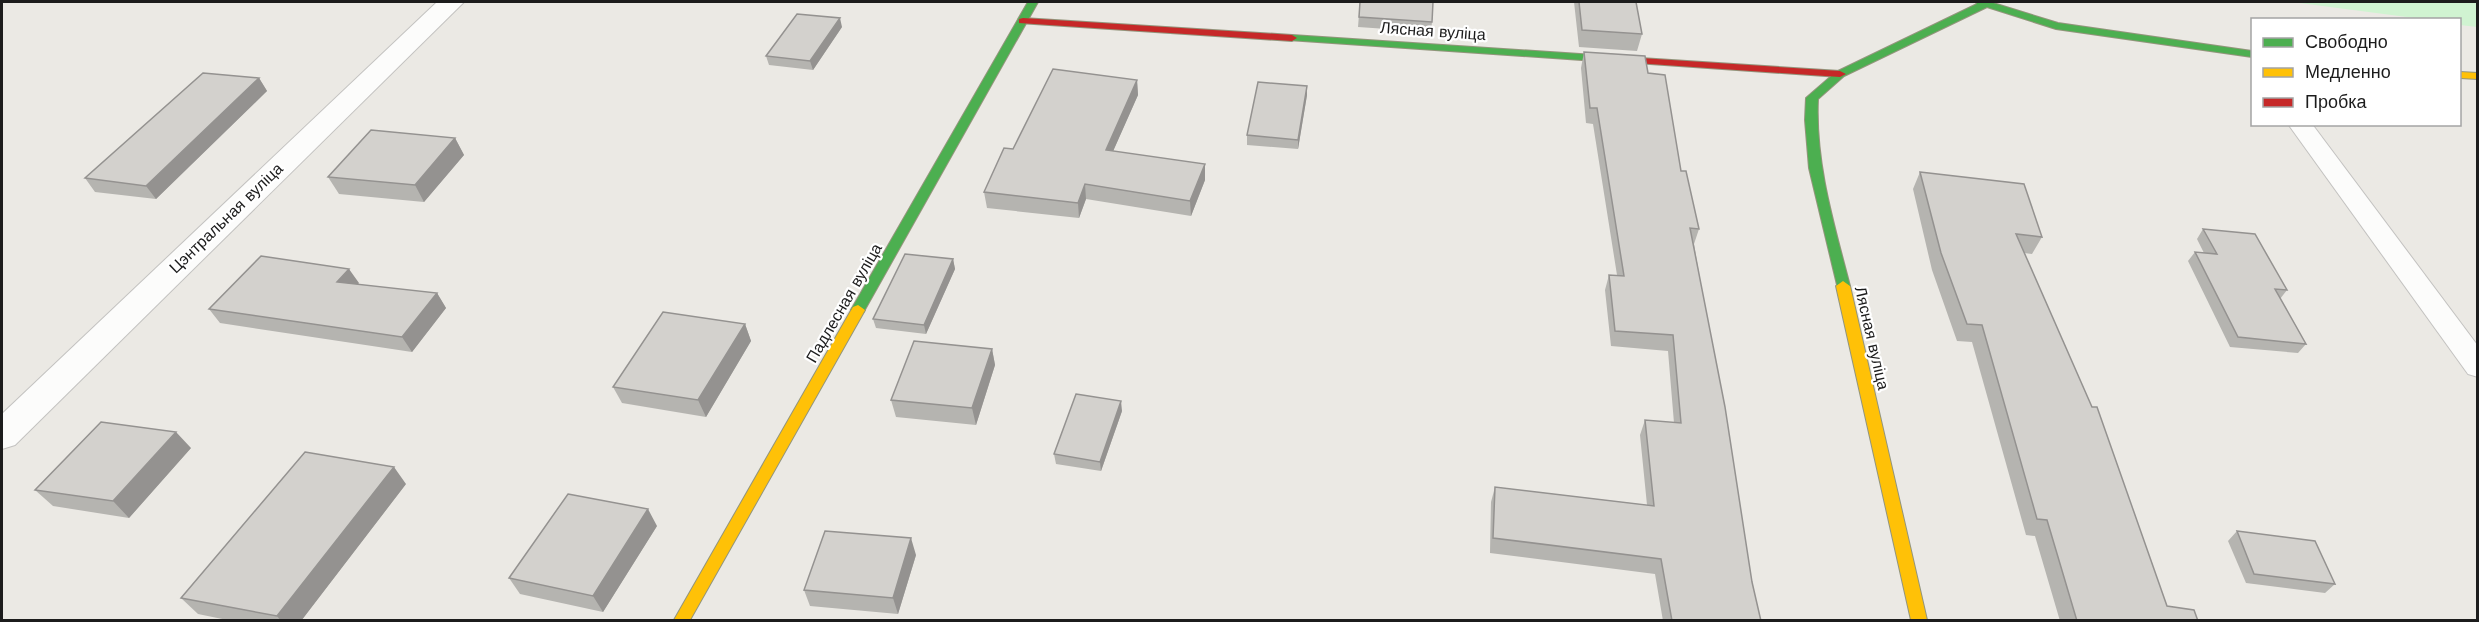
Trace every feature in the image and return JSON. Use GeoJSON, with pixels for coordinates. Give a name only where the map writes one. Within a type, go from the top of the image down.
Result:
{"type":"FeatureCollection","features":[{"type":"Feature","properties":{"kind":"street","name":"Цэнтральная вуліца"},"geometry":{"type":"LineString","coordinates":[[2,435],[451,2]]}},
{"type":"Feature","properties":{"kind":"street","name":"Падлесная вуліца"},"geometry":{"type":"LineString","coordinates":[[682,621],[1033,2]]}},
{"type":"Feature","properties":{"kind":"street","name":"Лясная вуліца"},"geometry":{"type":"LineString","coordinates":[[1919,621],[1818,176],[1809,122],[1812,98],[1840,74],[1983,3]]}},
{"type":"Feature","properties":{"kind":"street"},"geometry":{"type":"LineString","coordinates":[[1983,3],[2056,26],[2251,56]]}},
{"type":"Feature","properties":{"kind":"street","name":"Лясная вуліца"},"geometry":{"type":"LineString","coordinates":[[1023,21],[1840,74]]}},
{"type":"Feature","properties":{"kind":"street"},"geometry":{"type":"LineString","coordinates":[[2461,75],[2478,76]]}},
{"type":"Feature","properties":{"kind":"lane"},"geometry":{"type":"LineString","coordinates":[[2300,126],[2478,367]]}},
{"type":"Feature","properties":{"kind":"green space"},"geometry":{"type":"Polygon","coordinates":[[[2292,2],[2477,2],[2477,27],[2461,25],[2461,18],[2414,18],[2292,2]]]}},
{"type":"Feature","properties":{"kind":"building"},"geometry":{"type":"Polygon","coordinates":[[[1360,2],[1433,2],[1432,22],[1359,17],[1360,2]]]}},
{"type":"Feature","properties":{"kind":"building"},"geometry":{"type":"Polygon","coordinates":[[[1579,2],[1636,2],[1642,34],[1582,30],[1579,2]]]}},
{"type":"Feature","properties":{"kind":"building"},"geometry":{"type":"Polygon","coordinates":[[[797,14],[840,18],[810,61],[766,56],[797,14]]]}},
{"type":"Feature","properties":{"kind":"building"},"geometry":{"type":"Polygon","coordinates":[[[1584,52],[1645,56],[1648,73],[1665,75],[1681,171],[1686,171],[1699,229],[1690,228],[1725,407],[1752,582],[1761,621],[1672,621],[1661,559],[1493,538],[1495,487],[1654,506],[1645,420],[1681,423],[1673,335],[1615,331],[1609,275],[1624,276],[1597,108],[1590,108],[1584,52]]]}},
{"type":"Feature","properties":{"kind":"building"},"geometry":{"type":"Polygon","coordinates":[[[1053,69],[1137,80],[1106,150],[1205,164],[1190,201],[1085,184],[1078,203],[984,192],[1004,148],[1013,149],[1053,69]]]}},
{"type":"Feature","properties":{"kind":"building"},"geometry":{"type":"Polygon","coordinates":[[[203,73],[259,78],[146,186],[85,178],[203,73]]]}},
{"type":"Feature","properties":{"kind":"building"},"geometry":{"type":"Polygon","coordinates":[[[1258,82],[1307,86],[1298,140],[1247,135],[1258,82]]]}},
{"type":"Feature","properties":{"kind":"building"},"geometry":{"type":"Polygon","coordinates":[[[371,130],[455,138],[415,185],[328,177],[371,130]]]}},
{"type":"Feature","properties":{"kind":"building"},"geometry":{"type":"Polygon","coordinates":[[[1920,172],[2024,184],[2042,237],[2016,234],[2092,407],[2097,407],[2167,606],[2194,610],[2198,621],[2077,621],[2047,520],[2037,519],[1982,325],[1967,324],[1941,253],[1920,172]]]}},
{"type":"Feature","properties":{"kind":"building"},"geometry":{"type":"Polygon","coordinates":[[[2203,229],[2255,234],[2287,290],[2275,289],[2306,344],[2238,337],[2195,252],[2217,254],[2203,229]]]}},
{"type":"Feature","properties":{"kind":"building"},"geometry":{"type":"Polygon","coordinates":[[[905,254],[953,259],[924,325],[873,319],[905,254]]]}},
{"type":"Feature","properties":{"kind":"building"},"geometry":{"type":"Polygon","coordinates":[[[261,256],[349,269],[337,282],[437,293],[402,337],[209,309],[261,256]]]}},
{"type":"Feature","properties":{"kind":"building"},"geometry":{"type":"Polygon","coordinates":[[[663,312],[745,324],[698,400],[613,387],[663,312]]]}},
{"type":"Feature","properties":{"kind":"building"},"geometry":{"type":"Polygon","coordinates":[[[914,341],[992,349],[972,408],[891,400],[914,341]]]}},
{"type":"Feature","properties":{"kind":"building"},"geometry":{"type":"Polygon","coordinates":[[[1076,394],[1121,401],[1100,462],[1054,454],[1076,394]]]}},
{"type":"Feature","properties":{"kind":"building"},"geometry":{"type":"Polygon","coordinates":[[[101,422],[176,432],[113,501],[35,490],[101,422]]]}},
{"type":"Feature","properties":{"kind":"building"},"geometry":{"type":"Polygon","coordinates":[[[305,452],[394,467],[277,616],[181,598],[305,452]]]}},
{"type":"Feature","properties":{"kind":"building"},"geometry":{"type":"Polygon","coordinates":[[[568,494],[648,509],[593,596],[509,578],[568,494]]]}},
{"type":"Feature","properties":{"kind":"building"},"geometry":{"type":"Polygon","coordinates":[[[825,531],[911,538],[893,598],[804,590],[825,531]]]}},
{"type":"Feature","properties":{"kind":"building"},"geometry":{"type":"Polygon","coordinates":[[[2237,531],[2315,541],[2335,584],[2254,574],[2237,531]]]}},
{"type":"Feature","properties":{"kind":"traffic: fast"},"geometry":{"type":"LineString","coordinates":[[858,310],[1033,2]]}},
{"type":"Feature","properties":{"kind":"traffic: fast"},"geometry":{"type":"LineString","coordinates":[[1981,2],[2056,26],[2251,54]]}},
{"type":"Feature","properties":{"kind":"traffic: fast"},"geometry":{"type":"LineString","coordinates":[[1843,286],[1815,168],[1812,144],[1812,98],[1840,74],[1986,4]]}},
{"type":"Feature","properties":{"kind":"traffic: fast"},"geometry":{"type":"LineString","coordinates":[[1292,38],[1625,60]]}},
{"type":"Feature","properties":{"kind":"traffic: slow"},"geometry":{"type":"LineString","coordinates":[[2461,75],[2478,76]]}},
{"type":"Feature","properties":{"kind":"traffic: slow"},"geometry":{"type":"LineString","coordinates":[[1843,286],[1919,620]]}},
{"type":"Feature","properties":{"kind":"traffic: slow"},"geometry":{"type":"LineString","coordinates":[[682,620],[858,310]]}},
{"type":"Feature","properties":{"kind":"traffic: jam"},"geometry":{"type":"LineString","coordinates":[[1023,21],[1292,38]]}},
{"type":"Feature","properties":{"kind":"traffic: jam"},"geometry":{"type":"LineString","coordinates":[[1625,60],[1840,74]]}}]}
